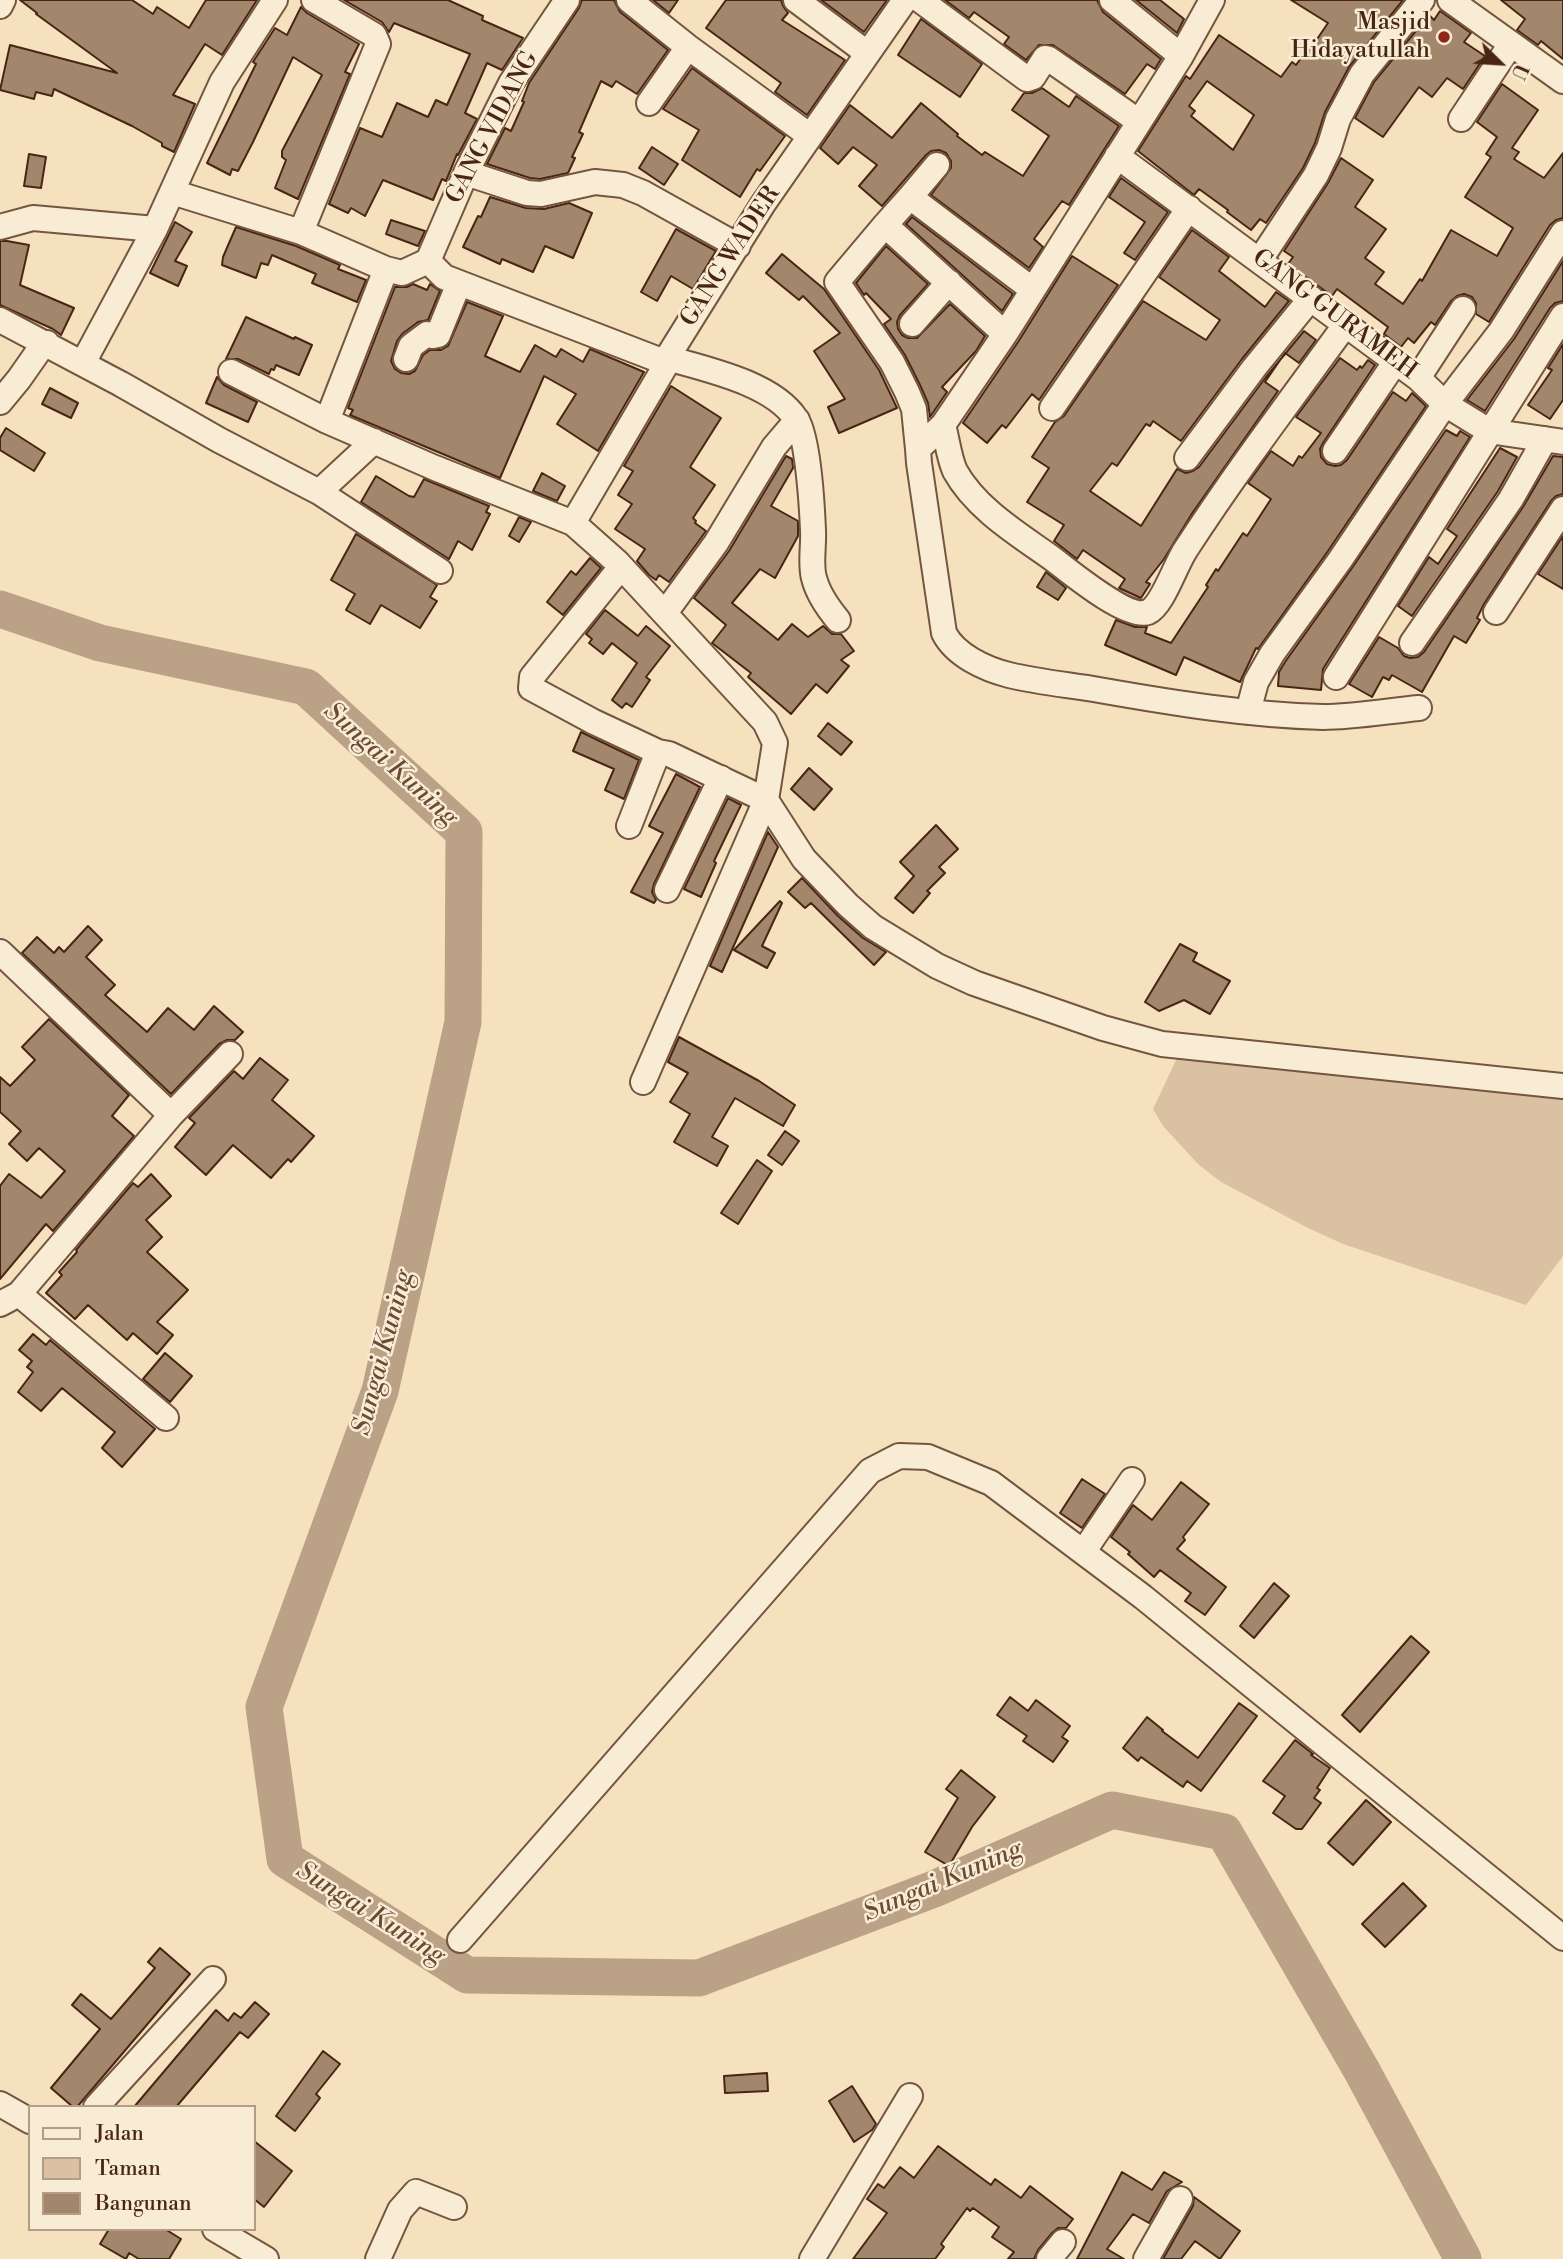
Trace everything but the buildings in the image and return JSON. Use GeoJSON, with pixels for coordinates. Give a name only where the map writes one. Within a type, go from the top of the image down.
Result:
{"type":"FeatureCollection","features":[{"type":"Feature","properties":{"kind":"street"},"geometry":{"type":"LineString","coordinates":[[0,6],[3,0]]}},
{"type":"Feature","properties":{"kind":"street"},"geometry":{"type":"LineString","coordinates":[[83,363],[155,229],[222,82],[275,0]]}},
{"type":"Feature","properties":{"kind":"street"},"geometry":{"type":"LineString","coordinates":[[304,224],[378,44],[374,35],[314,0]]}},
{"type":"Feature","properties":{"kind":"street","name":"GANG VIDANG"},"geometry":{"type":"LineString","coordinates":[[428,261],[466,173],[511,83],[567,0]]}},
{"type":"Feature","properties":{"kind":"street"},"geometry":{"type":"LineString","coordinates":[[629,0],[688,47],[810,136]]}},
{"type":"Feature","properties":{"kind":"street"},"geometry":{"type":"LineString","coordinates":[[796,0],[867,53]]}},
{"type":"Feature","properties":{"kind":"street","name":"GANG WADER"},"geometry":{"type":"LineString","coordinates":[[573,523],[667,360],[763,204],[905,0]]}},
{"type":"Feature","properties":{"kind":"street"},"geometry":{"type":"LineString","coordinates":[[920,0],[1027,79],[1033,78],[1045,58],[1049,59],[1139,121]]}},
{"type":"Feature","properties":{"kind":"street"},"geometry":{"type":"LineString","coordinates":[[1112,0],[1181,56]]}},
{"type":"Feature","properties":{"kind":"street"},"geometry":{"type":"LineString","coordinates":[[918,449],[943,425],[1005,334],[1181,56],[1212,0]]}},
{"type":"Feature","properties":{"kind":"street"},"geometry":{"type":"LineString","coordinates":[[1259,260],[1316,175],[1329,148],[1338,119],[1362,74],[1422,0]]}},
{"type":"Feature","properties":{"kind":"street"},"geometry":{"type":"LineString","coordinates":[[1450,0],[1563,81]]}},
{"type":"Feature","properties":{"kind":"street"},"geometry":{"type":"LineString","coordinates":[[1461,120],[1511,44]]}},
{"type":"Feature","properties":{"kind":"street"},"geometry":{"type":"LineString","coordinates":[[649,103],[688,47]]}},
{"type":"Feature","properties":{"kind":"street","name":"GANG GURAMEH"},"geometry":{"type":"LineString","coordinates":[[1117,156],[1396,361],[1445,404],[1489,431],[1554,440]]}},
{"type":"Feature","properties":{"kind":"street"},"geometry":{"type":"LineString","coordinates":[[937,165],[838,285],[892,362],[914,409],[944,633],[949,643],[983,665],[1008,675],[1148,699],[1248,712],[1325,717],[1419,708]]}},
{"type":"Feature","properties":{"kind":"street"},"geometry":{"type":"LineString","coordinates":[[466,173],[527,193],[541,194],[595,182],[623,185],[655,199],[738,246]]}},
{"type":"Feature","properties":{"kind":"street"},"geometry":{"type":"LineString","coordinates":[[178,178],[304,224],[386,269],[402,273],[428,261],[444,277],[667,360],[758,388],[785,405],[797,420],[805,443],[813,530],[814,578],[824,602],[838,620]]}},
{"type":"Feature","properties":{"kind":"street"},"geometry":{"type":"LineString","coordinates":[[910,197],[1033,290]]}},
{"type":"Feature","properties":{"kind":"street"},"geometry":{"type":"LineString","coordinates":[[1052,408],[1189,208]]}},
{"type":"Feature","properties":{"kind":"street"},"geometry":{"type":"LineString","coordinates":[[0,227],[33,218],[155,229]]}},
{"type":"Feature","properties":{"kind":"street"},"geometry":{"type":"LineString","coordinates":[[885,225],[1005,334]]}},
{"type":"Feature","properties":{"kind":"street"},"geometry":{"type":"LineString","coordinates":[[1248,712],[1256,682],[1272,654],[1340,560],[1445,404],[1501,331],[1563,233]]}},
{"type":"Feature","properties":{"kind":"street"},"geometry":{"type":"LineString","coordinates":[[327,421],[386,269]]}},
{"type":"Feature","properties":{"kind":"street"},"geometry":{"type":"LineString","coordinates":[[912,324],[949,282]]}},
{"type":"Feature","properties":{"kind":"street"},"geometry":{"type":"LineString","coordinates":[[406,359],[411,346],[426,334],[438,335],[459,283]]}},
{"type":"Feature","properties":{"kind":"street"},"geometry":{"type":"LineString","coordinates":[[1187,458],[1254,368],[1311,298]]}},
{"type":"Feature","properties":{"kind":"street"},"geometry":{"type":"LineString","coordinates":[[1418,378],[1463,309]]}},
{"type":"Feature","properties":{"kind":"street"},"geometry":{"type":"LineString","coordinates":[[1336,677],[1563,316]]}},
{"type":"Feature","properties":{"kind":"street"},"geometry":{"type":"LineString","coordinates":[[0,320],[319,492],[440,570]]}},
{"type":"Feature","properties":{"kind":"street"},"geometry":{"type":"LineString","coordinates":[[943,425],[954,468],[969,491],[999,519],[1114,602],[1135,613],[1148,612],[1156,604],[1184,551],[1249,456],[1346,324]]}},
{"type":"Feature","properties":{"kind":"street"},"geometry":{"type":"LineString","coordinates":[[0,402],[47,343]]}},
{"type":"Feature","properties":{"kind":"street"},"geometry":{"type":"LineString","coordinates":[[1335,451],[1396,361]]}},
{"type":"Feature","properties":{"kind":"street"},"geometry":{"type":"LineString","coordinates":[[231,372],[327,421],[573,523],[621,566],[765,722],[775,743],[766,800],[643,1083]]}},
{"type":"Feature","properties":{"kind":"street"},"geometry":{"type":"LineString","coordinates":[[665,613],[716,543],[774,447],[797,420]]}},
{"type":"Feature","properties":{"kind":"street"},"geometry":{"type":"LineString","coordinates":[[1412,643],[1554,440]]}},
{"type":"Feature","properties":{"kind":"street"},"geometry":{"type":"LineString","coordinates":[[319,492],[374,441]]}},
{"type":"Feature","properties":{"kind":"street"},"geometry":{"type":"LineString","coordinates":[[1496,612],[1563,509]]}},
{"type":"Feature","properties":{"kind":"street"},"geometry":{"type":"LineString","coordinates":[[621,566],[532,677],[531,688],[582,716],[766,800],[804,859],[856,912],[873,927],[937,966],[974,983],[1103,1028],[1162,1044],[1563,1086]]}},
{"type":"Feature","properties":{"kind":"street"},"geometry":{"type":"LineString","coordinates":[[629,826],[659,752]]}},
{"type":"Feature","properties":{"kind":"street"},"geometry":{"type":"LineString","coordinates":[[667,890],[721,778]]}},
{"type":"Feature","properties":{"kind":"street"},"geometry":{"type":"LineString","coordinates":[[0,952],[171,1115]]}},
{"type":"Feature","properties":{"kind":"street"},"geometry":{"type":"LineString","coordinates":[[166,1418],[9,1299],[171,1115],[230,1054]]}},
{"type":"Feature","properties":{"kind":"street"},"geometry":{"type":"LineString","coordinates":[[460,1940],[870,1472],[899,1456],[928,1457],[991,1483],[1084,1551],[1563,1938]]}},
{"type":"Feature","properties":{"kind":"street"},"geometry":{"type":"LineString","coordinates":[[1084,1551],[1132,1480]]}},
{"type":"Feature","properties":{"kind":"street"},"geometry":{"type":"LineString","coordinates":[[98,2105],[213,1979]]}},
{"type":"Feature","properties":{"kind":"street"},"geometry":{"type":"LineString","coordinates":[[812,2259],[910,2096]]}},
{"type":"Feature","properties":{"kind":"street"},"geometry":{"type":"LineString","coordinates":[[0,2104],[28,2120]]}},
{"type":"Feature","properties":{"kind":"street"},"geometry":{"type":"LineString","coordinates":[[379,2259],[400,2210],[416,2192],[454,2207]]}},
{"type":"Feature","properties":{"kind":"street"},"geometry":{"type":"LineString","coordinates":[[1146,2259],[1180,2199]]}},
{"type":"Feature","properties":{"kind":"street"},"geometry":{"type":"LineString","coordinates":[[218,2231],[259,2257]]}},
{"type":"Feature","properties":{"kind":"green space"},"geometry":{"type":"Polygon","coordinates":[[[1178,1056],[1563,1094],[1563,1256],[1526,1305],[1343,1244],[1308,1228],[1221,1182],[1199,1165],[1163,1126],[1153,1109],[1178,1056]]]}},
{"type":"Feature","properties":{"kind":"waterway","name":"Sungai Kuning"},"geometry":{"type":"LineString","coordinates":[[0,609],[100,643],[306,687],[464,832],[463,1022],[380,1391],[264,1707],[285,1859],[467,1975],[699,1978],[934,1889],[1112,1810],[1224,1832],[1362,2071],[1463,2259]]}},
{"type":"Feature","properties":{"kind":"place","name":"Masjid Hidayatullah"},"geometry":{"type":"Point","coordinates":[1444,37]}}]}
